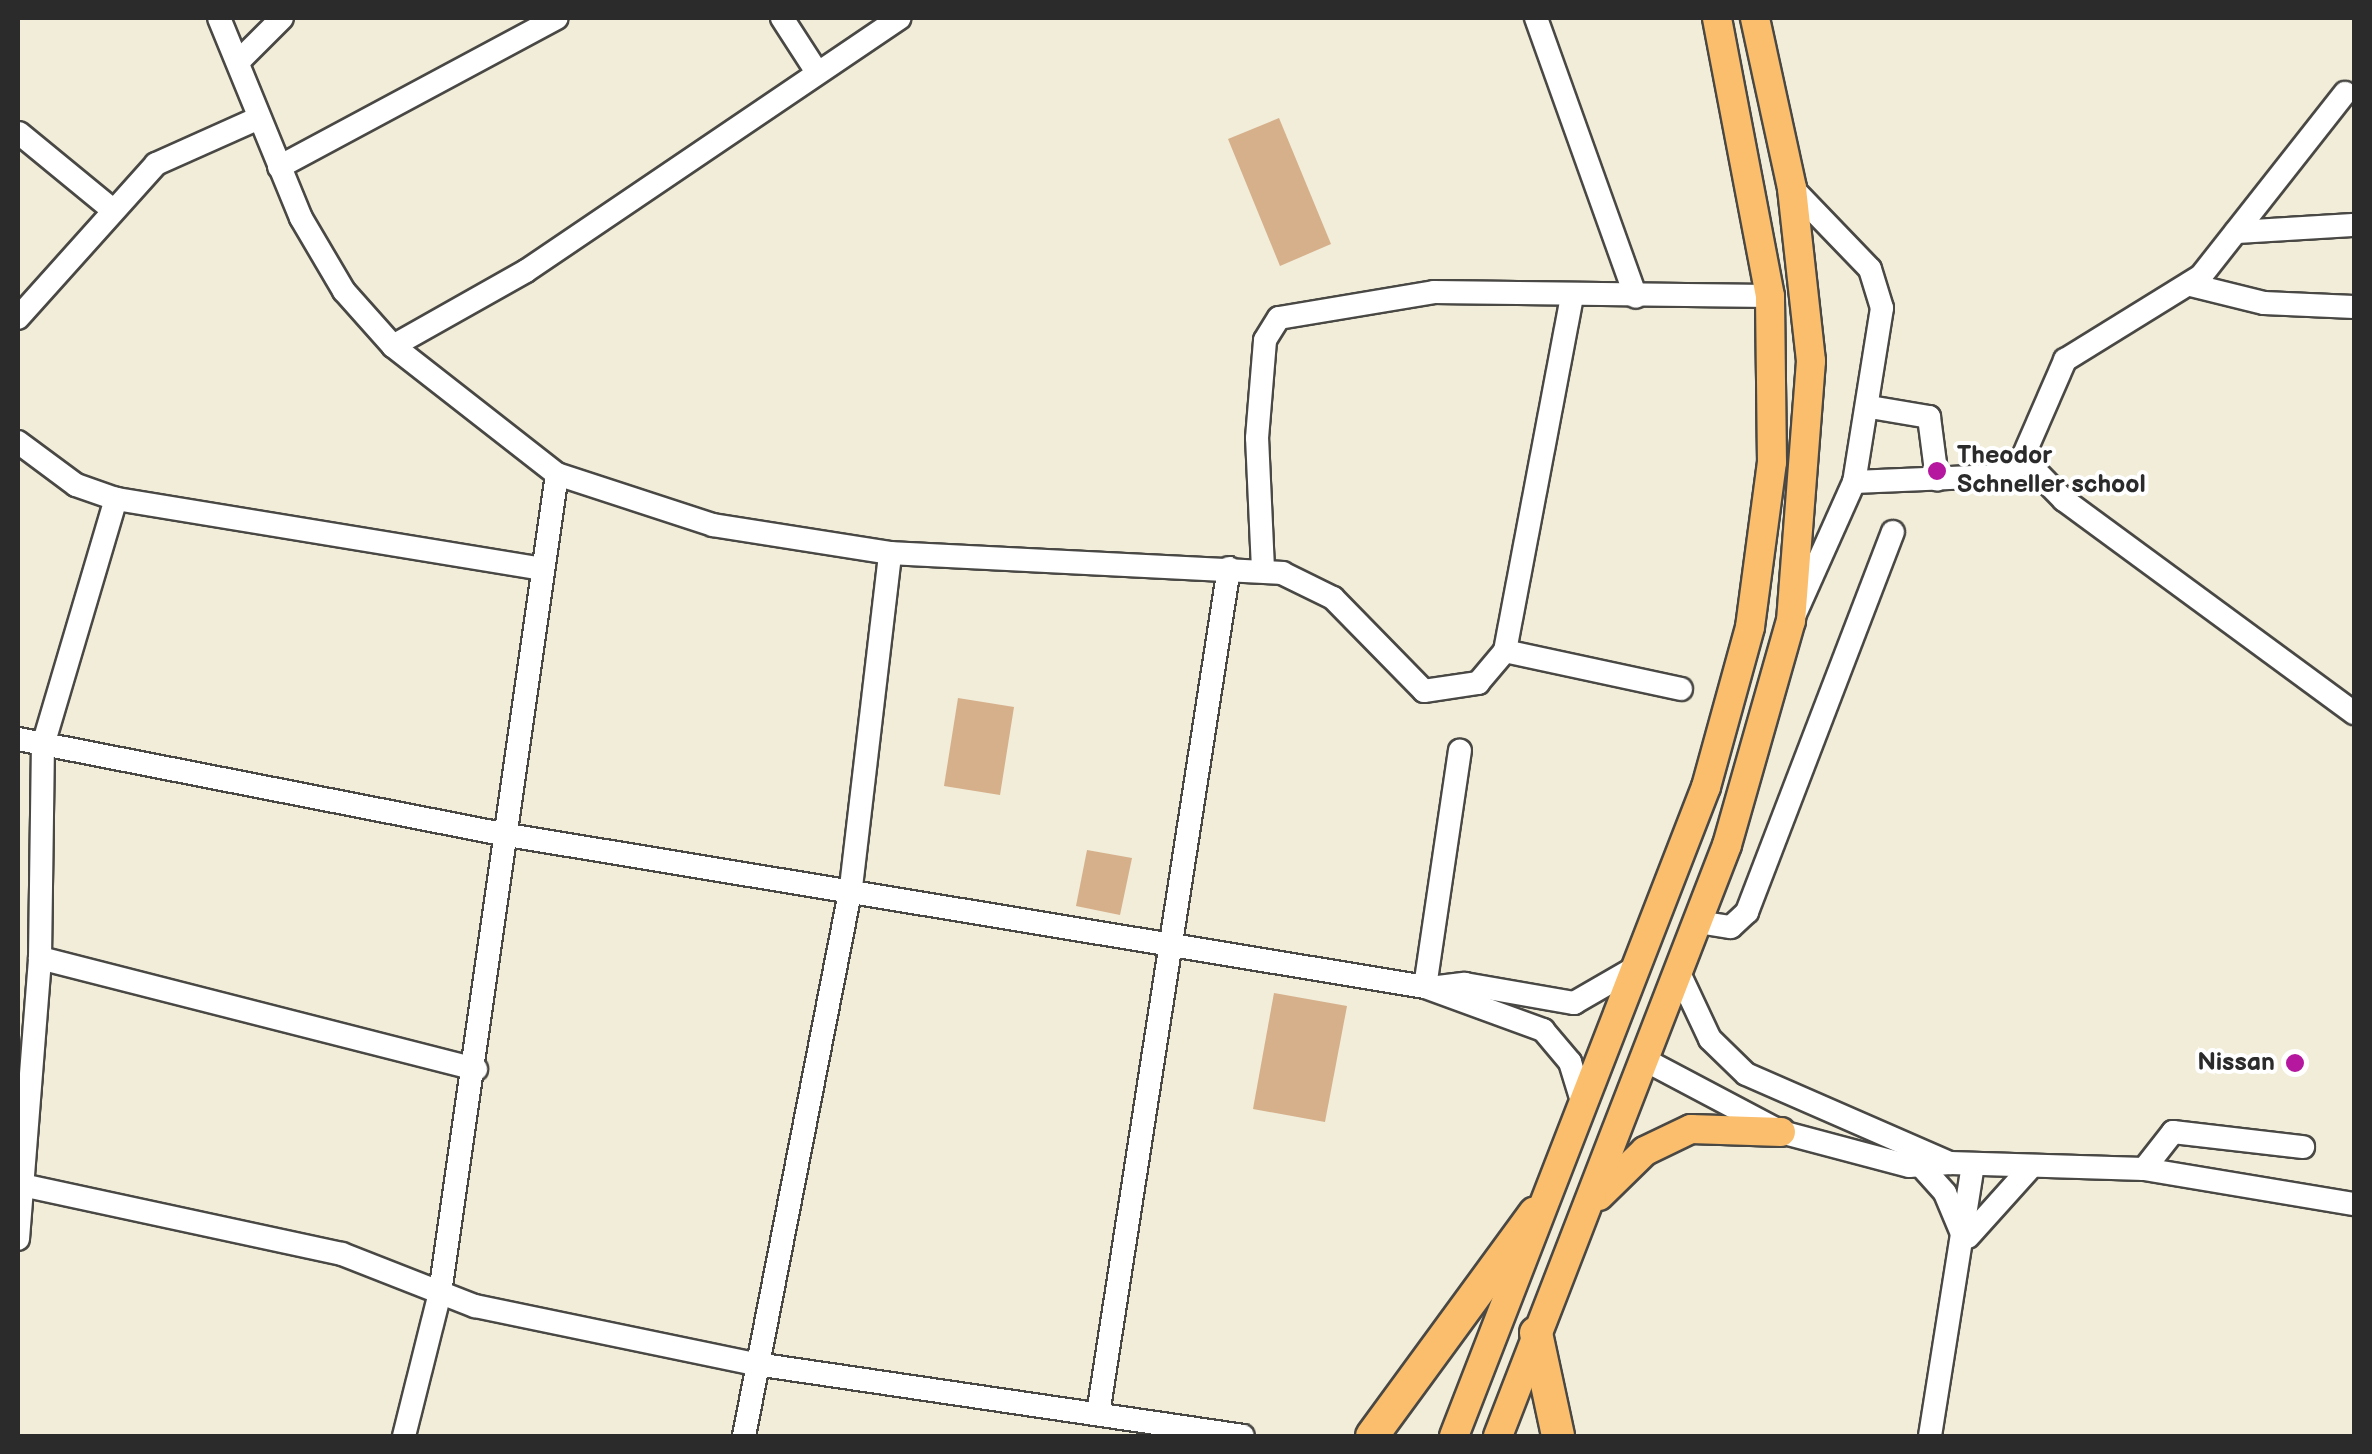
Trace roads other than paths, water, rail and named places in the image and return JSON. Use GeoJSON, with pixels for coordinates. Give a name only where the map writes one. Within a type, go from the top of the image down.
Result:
{"type":"FeatureCollection","features":[{"type":"Feature","properties":{"kind":"highway"},"geometry":{"type":"LineString","coordinates":[[1372,1436],[1536,1213]]}},
{"type":"Feature","properties":{"kind":"highway"},"geometry":{"type":"LineString","coordinates":[[1536,1333],[1558,1436]]}},
{"type":"Feature","properties":{"kind":"main road"},"geometry":{"type":"LineString","coordinates":[[1454,1436],[1536,1213],[1706,787],[1750,627],[1772,462],[1770,296],[1717,18]]}},
{"type":"Feature","properties":{"kind":"main road"},"geometry":{"type":"LineString","coordinates":[[1498,1436],[1698,922],[1791,621],[1811,413],[1792,188],[1754,18]]}},
{"type":"Feature","properties":{"kind":"main road"},"geometry":{"type":"LineString","coordinates":[[1607,1042],[1645,1060]]}},
{"type":"Feature","properties":{"kind":"main road"},"geometry":{"type":"LineString","coordinates":[[1577,1226],[1628,1165],[1675,1135],[1722,1125],[1780,1132]]}},
{"type":"Feature","properties":{"kind":"street"},"geometry":{"type":"LineString","coordinates":[[219,18],[279,167],[328,266],[393,346],[557,474],[714,525],[890,553],[1263,570],[1332,598],[1424,691],[1478,684],[1505,651],[1572,295]]}},
{"type":"Feature","properties":{"kind":"street"},"geometry":{"type":"LineString","coordinates":[[238,62],[282,18]]}},
{"type":"Feature","properties":{"kind":"street"},"geometry":{"type":"LineString","coordinates":[[782,18],[815,69]]}},
{"type":"Feature","properties":{"kind":"street"},"geometry":{"type":"LineString","coordinates":[[393,346],[526,271],[815,69],[899,18]]}},
{"type":"Feature","properties":{"kind":"street"},"geometry":{"type":"LineString","coordinates":[[1536,18],[1636,297]]}},
{"type":"Feature","properties":{"kind":"street"},"geometry":{"type":"LineString","coordinates":[[279,167],[552,19]]}},
{"type":"Feature","properties":{"kind":"street"},"geometry":{"type":"LineString","coordinates":[[1854,482],[1997,476],[2025,460],[2065,360],[2190,285],[2344,93]]}},
{"type":"Feature","properties":{"kind":"street"},"geometry":{"type":"LineString","coordinates":[[18,318],[109,207],[181,150],[259,118]]}},
{"type":"Feature","properties":{"kind":"street"},"geometry":{"type":"LineString","coordinates":[[19,133],[109,207]]}},
{"type":"Feature","properties":{"kind":"street"},"geometry":{"type":"LineString","coordinates":[[1791,621],[1854,482],[1870,407],[1879,288],[1792,188]]}},
{"type":"Feature","properties":{"kind":"street"},"geometry":{"type":"LineString","coordinates":[[2236,232],[2354,226]]}},
{"type":"Feature","properties":{"kind":"street"},"geometry":{"type":"LineString","coordinates":[[2190,285],[2264,302],[2354,307]]}},
{"type":"Feature","properties":{"kind":"street"},"geometry":{"type":"LineString","coordinates":[[1263,570],[1258,422],[1265,340],[1280,318],[1390,294],[1770,296]]}},
{"type":"Feature","properties":{"kind":"street"},"geometry":{"type":"LineString","coordinates":[[1870,407],[1928,417],[1937,478]]}},
{"type":"Feature","properties":{"kind":"street"},"geometry":{"type":"LineString","coordinates":[[18,442],[67,480],[116,499],[537,568]]}},
{"type":"Feature","properties":{"kind":"street"},"geometry":{"type":"LineString","coordinates":[[2025,460],[2075,508],[2354,713]]}},
{"type":"Feature","properties":{"kind":"street"},"geometry":{"type":"LineString","coordinates":[[404,1436],[440,1293],[476,1069],[537,568],[557,474]]}},
{"type":"Feature","properties":{"kind":"street"},"geometry":{"type":"LineString","coordinates":[[18,1239],[27,1186],[40,958],[43,745],[116,499]]}},
{"type":"Feature","properties":{"kind":"street"},"geometry":{"type":"LineString","coordinates":[[1698,922],[1730,927],[1747,912],[1893,532]]}},
{"type":"Feature","properties":{"kind":"street"},"geometry":{"type":"LineString","coordinates":[[744,1436],[851,887],[890,553]]}},
{"type":"Feature","properties":{"kind":"street"},"geometry":{"type":"LineString","coordinates":[[1098,1414],[1178,944],[1229,568]]}},
{"type":"Feature","properties":{"kind":"street"},"geometry":{"type":"LineString","coordinates":[[1505,651],[1680,689]]}},
{"type":"Feature","properties":{"kind":"street"},"geometry":{"type":"LineString","coordinates":[[18,739],[502,834],[851,887],[1428,988],[1544,1030],[1570,1062],[1582,1101]]}},
{"type":"Feature","properties":{"kind":"street"},"geometry":{"type":"LineString","coordinates":[[1428,988],[1460,751]]}},
{"type":"Feature","properties":{"kind":"street"},"geometry":{"type":"LineString","coordinates":[[40,958],[476,1069]]}},
{"type":"Feature","properties":{"kind":"street"},"geometry":{"type":"LineString","coordinates":[[1428,988],[1465,984],[1574,1003],[1609,991],[1636,965]]}},
{"type":"Feature","properties":{"kind":"street"},"geometry":{"type":"LineString","coordinates":[[1678,971],[1710,1039],[1746,1074],[1962,1164]]}},
{"type":"Feature","properties":{"kind":"street"},"geometry":{"type":"LineString","coordinates":[[1645,1060],[1780,1132],[1921,1166],[2144,1169],[2354,1204]]}},
{"type":"Feature","properties":{"kind":"street"},"geometry":{"type":"LineString","coordinates":[[2144,1169],[2173,1132],[2303,1146]]}},
{"type":"Feature","properties":{"kind":"street"},"geometry":{"type":"LineString","coordinates":[[1931,1434],[1964,1244],[1962,1164]]}},
{"type":"Feature","properties":{"kind":"street"},"geometry":{"type":"LineString","coordinates":[[1921,1166],[1945,1193],[1964,1244]]}},
{"type":"Feature","properties":{"kind":"street"},"geometry":{"type":"LineString","coordinates":[[1964,1244],[2030,1168]]}},
{"type":"Feature","properties":{"kind":"street"},"geometry":{"type":"LineString","coordinates":[[27,1186],[342,1254],[440,1293],[756,1364],[1243,1436]]}},
{"type":"Feature","properties":{"kind":"place","name":"Theodor Schneller school"},"geometry":{"type":"Point","coordinates":[1937,471]}},
{"type":"Feature","properties":{"kind":"place","name":"Nissan"},"geometry":{"type":"Point","coordinates":[2295,1063]}}]}
